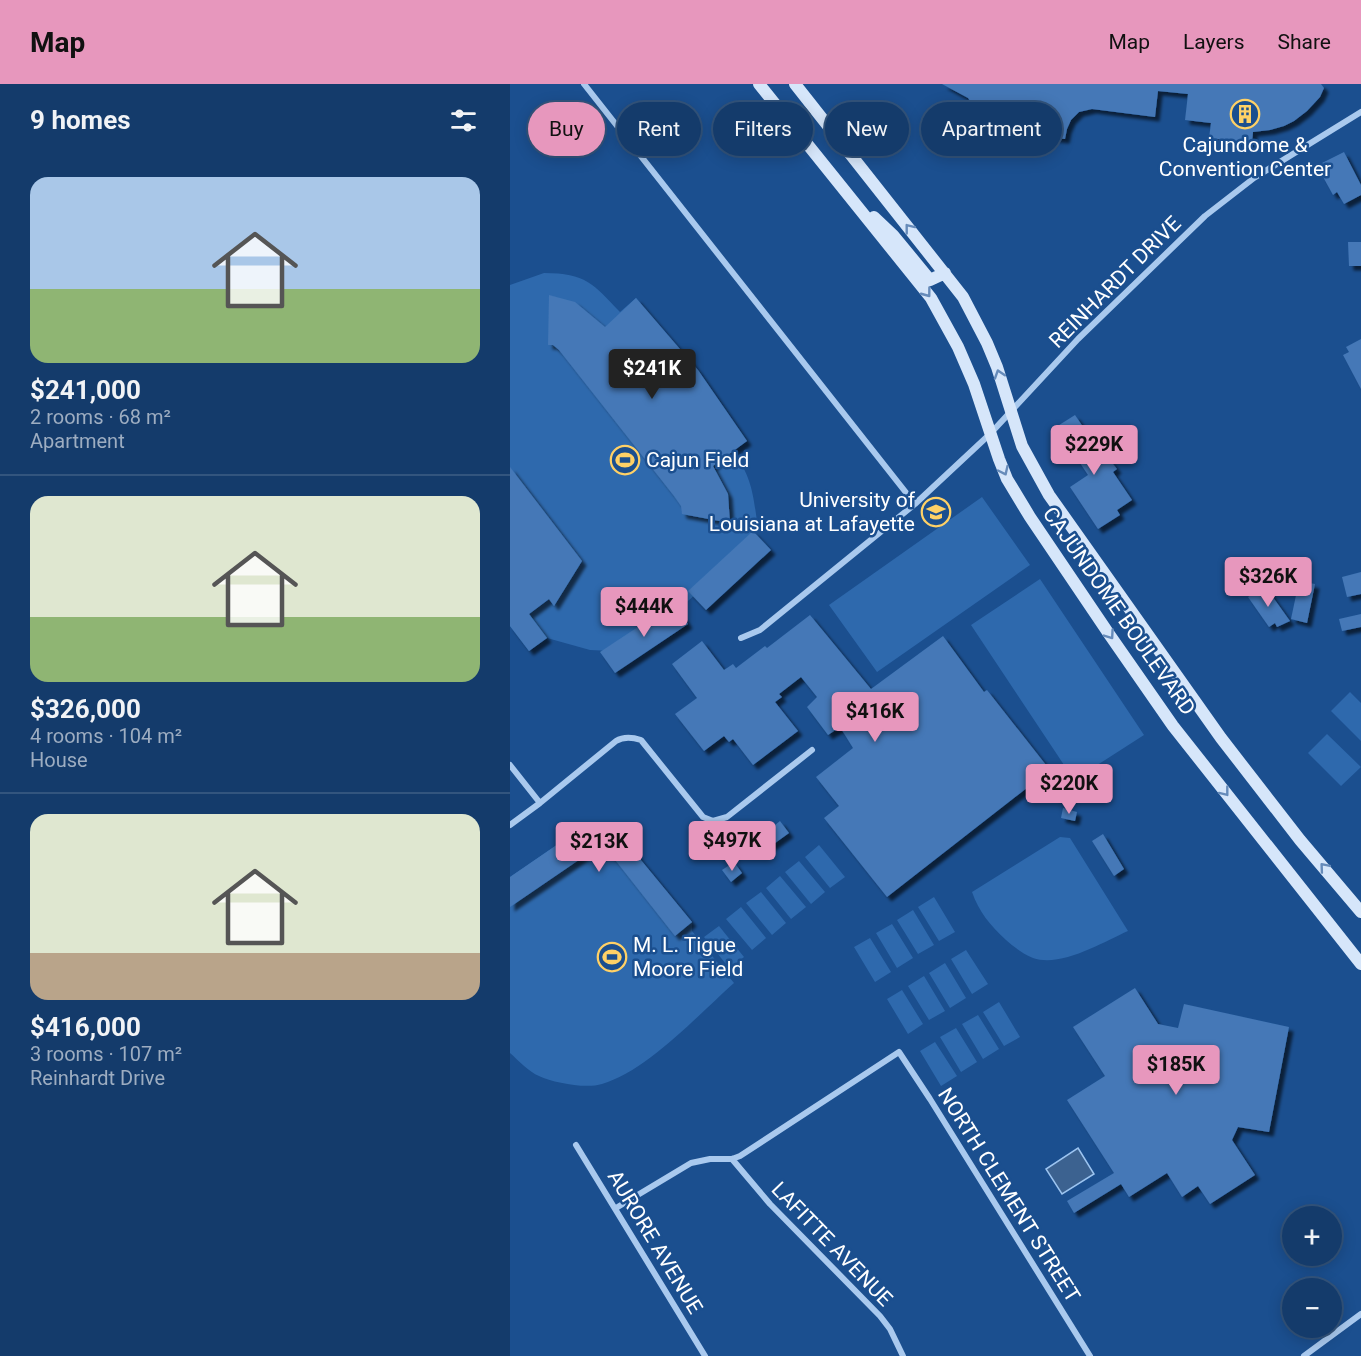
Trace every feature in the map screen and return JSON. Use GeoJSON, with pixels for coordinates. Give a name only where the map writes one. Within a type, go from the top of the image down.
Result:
{"type":"FeatureCollection","features":[{"type":"Feature","properties":{"kind":"street"},"geometry":{"type":"LineString","coordinates":[[584,84],[915,504]]}},
{"type":"Feature","properties":{"kind":"street","name":"CAJUNDOME BOULEVARD"},"geometry":{"type":"LineString","coordinates":[[759,84],[931,298],[958,346],[974,384],[1007,479],[1109,634],[1173,726],[1361,964]]}},
{"type":"Feature","properties":{"kind":"street","name":"CAJUNDOME BOULEVARD"},"geometry":{"type":"LineString","coordinates":[[795,84],[963,297],[987,343],[1022,446],[1036,474],[1070,526],[1221,738],[1300,840],[1361,912]]}},
{"type":"Feature","properties":{"kind":"street","name":"REINHARDT DRIVE"},"geometry":{"type":"LineString","coordinates":[[741,638],[760,630],[915,504],[990,434],[1078,339],[1205,216],[1254,178],[1361,112]]}},
{"type":"Feature","properties":{"kind":"street"},"geometry":{"type":"LineString","coordinates":[[837,181],[893,235],[930,280],[945,273]]}},
{"type":"Feature","properties":{"kind":"street"},"geometry":{"type":"LineString","coordinates":[[510,825],[615,741],[624,737],[641,740],[703,817],[713,821],[721,820],[812,750]]}},
{"type":"Feature","properties":{"kind":"street"},"geometry":{"type":"LineString","coordinates":[[510,765],[540,803]]}},
{"type":"Feature","properties":{"kind":"street","name":"NORTH CLEMENT STREET"},"geometry":{"type":"LineString","coordinates":[[732,1159],[749,1151],[899,1052],[1090,1356]]}},
{"type":"Feature","properties":{"kind":"street","name":"AURORE AVENUE"},"geometry":{"type":"LineString","coordinates":[[576,1145],[705,1356]]}},
{"type":"Feature","properties":{"kind":"street"},"geometry":{"type":"LineString","coordinates":[[616,1208],[691,1163],[710,1159],[732,1159]]}},
{"type":"Feature","properties":{"kind":"street","name":"LAFITTE AVENUE"},"geometry":{"type":"LineString","coordinates":[[732,1159],[770,1204],[880,1316],[890,1329],[903,1356]]}},
{"type":"Feature","properties":{"kind":"street"},"geometry":{"type":"LineString","coordinates":[[1304,1356],[1361,1314]]}},
{"type":"Feature","properties":{"kind":"shaded area","name":"Cajun Field"},"geometry":{"type":"Polygon","coordinates":[[[544,273],[570,275],[588,282],[620,312],[636,298],[698,370],[747,441],[733,451],[748,479],[758,528],[739,557],[667,619],[611,651],[590,650],[547,638],[529,651],[510,626],[510,285],[544,273]]]}},
{"type":"Feature","properties":{"kind":"shaded area"},"geometry":{"type":"Polygon","coordinates":[[[982,497],[1030,565],[877,672],[829,605],[982,497]]]}},
{"type":"Feature","properties":{"kind":"shaded area"},"geometry":{"type":"Polygon","coordinates":[[[1040,579],[1144,735],[1074,780],[971,625],[1040,579]]]}},
{"type":"Feature","properties":{"kind":"shaded area"},"geometry":{"type":"Polygon","coordinates":[[[1350,692],[1361,703],[1361,741],[1331,711],[1350,692]]]}},
{"type":"Feature","properties":{"kind":"shaded area"},"geometry":{"type":"Polygon","coordinates":[[[1327,734],[1361,767],[1341,786],[1308,753],[1327,734]]]}},
{"type":"Feature","properties":{"kind":"shaded area","name":"M. L. Tigue Moore Field"},"geometry":{"type":"Polygon","coordinates":[[[580,829],[622,837],[692,922],[692,931],[734,983],[672,1040],[637,1067],[602,1084],[588,1086],[545,1079],[528,1069],[510,1053],[510,877],[580,829]]]}},
{"type":"Feature","properties":{"kind":"shaded area"},"geometry":{"type":"Polygon","coordinates":[[[1060,837],[1070,838],[1128,931],[1069,957],[1044,960],[1033,958],[1006,940],[986,918],[972,892],[1060,837]]]}},
{"type":"Feature","properties":{"kind":"shaded area"},"geometry":{"type":"Polygon","coordinates":[[[819,845],[845,877],[830,888],[805,857],[819,845]]]}},
{"type":"Feature","properties":{"kind":"shaded area"},"geometry":{"type":"Polygon","coordinates":[[[799,861],[825,892],[811,904],[785,872],[799,861]]]}},
{"type":"Feature","properties":{"kind":"shaded area"},"geometry":{"type":"Polygon","coordinates":[[[780,876],[806,907],[791,919],[766,888],[780,876]]]}},
{"type":"Feature","properties":{"kind":"shaded area"},"geometry":{"type":"Polygon","coordinates":[[[761,892],[786,923],[772,935],[746,903],[761,892]]]}},
{"type":"Feature","properties":{"kind":"shaded area"},"geometry":{"type":"Polygon","coordinates":[[[934,897],[955,932],[939,941],[918,907],[934,897]]]}},
{"type":"Feature","properties":{"kind":"shaded area"},"geometry":{"type":"Polygon","coordinates":[[[741,907],[766,938],[752,950],[726,919],[741,907]]]}},
{"type":"Feature","properties":{"kind":"shaded area"},"geometry":{"type":"Polygon","coordinates":[[[913,910],[934,945],[918,954],[897,920],[913,910]]]}},
{"type":"Feature","properties":{"kind":"shaded area"},"geometry":{"type":"Polygon","coordinates":[[[892,924],[913,958],[897,968],[876,933],[892,924]]]}},
{"type":"Feature","properties":{"kind":"shaded area"},"geometry":{"type":"Polygon","coordinates":[[[719,926],[744,957],[730,969],[704,937],[719,926]]]}},
{"type":"Feature","properties":{"kind":"shaded area"},"geometry":{"type":"Polygon","coordinates":[[[870,938],[891,972],[875,982],[854,947],[870,938]]]}},
{"type":"Feature","properties":{"kind":"shaded area"},"geometry":{"type":"Polygon","coordinates":[[[966,950],[988,984],[972,994],[951,959],[966,950]]]}},
{"type":"Feature","properties":{"kind":"shaded area"},"geometry":{"type":"Polygon","coordinates":[[[945,963],[966,998],[950,1008],[929,973],[945,963]]]}},
{"type":"Feature","properties":{"kind":"shaded area"},"geometry":{"type":"Polygon","coordinates":[[[924,976],[945,1011],[929,1020],[908,986],[924,976]]]}},
{"type":"Feature","properties":{"kind":"shaded area"},"geometry":{"type":"Polygon","coordinates":[[[902,990],[923,1024],[908,1034],[887,999],[902,990]]]}},
{"type":"Feature","properties":{"kind":"shaded area"},"geometry":{"type":"Polygon","coordinates":[[[999,1002],[1020,1037],[1004,1046],[983,1012],[999,1002]]]}},
{"type":"Feature","properties":{"kind":"shaded area"},"geometry":{"type":"Polygon","coordinates":[[[978,1015],[999,1049],[983,1059],[962,1024],[978,1015]]]}},
{"type":"Feature","properties":{"kind":"shaded area"},"geometry":{"type":"Polygon","coordinates":[[[956,1028],[977,1062],[961,1072],[940,1037],[956,1028]]]}},
{"type":"Feature","properties":{"kind":"shaded area"},"geometry":{"type":"Polygon","coordinates":[[[935,1042],[957,1076],[941,1086],[920,1051],[935,1042]]]}},
{"type":"Feature","properties":{"kind":"shaded area"},"geometry":{"type":"Polygon","coordinates":[[[1078,1148],[1094,1174],[1062,1194],[1046,1169],[1078,1148]]]}},
{"type":"Feature","properties":{"kind":"building","name":"Cajundome & Convention Center"},"geometry":{"type":"Polygon","coordinates":[[[942,84],[1321,84],[1324,88],[1320,97],[1294,121],[1270,130],[1253,132],[1252,143],[1209,138],[1211,123],[1185,120],[1188,94],[1158,91],[1155,117],[1092,109],[1079,112],[1071,120],[1065,139],[1062,139],[1062,102],[971,102],[968,98],[942,84]]]}},
{"type":"Feature","properties":{"kind":"building"},"geometry":{"type":"Polygon","coordinates":[[[1344,152],[1361,185],[1361,195],[1344,204],[1337,192],[1333,195],[1322,175],[1327,173],[1322,163],[1344,152]]]}},
{"type":"Feature","properties":{"kind":"building"},"geometry":{"type":"Polygon","coordinates":[[[1348,242],[1361,242],[1361,266],[1349,266],[1348,242]]]}},
{"type":"Feature","properties":{"kind":"building"},"geometry":{"type":"Polygon","coordinates":[[[549,295],[575,302],[605,327],[636,298],[698,370],[747,441],[713,466],[728,494],[730,523],[682,514],[681,506],[674,496],[559,350],[553,345],[548,345],[549,295]]]}},
{"type":"Feature","properties":{"kind":"building"},"geometry":{"type":"Polygon","coordinates":[[[1361,339],[1361,389],[1343,355],[1349,352],[1346,347],[1361,339]]]}},
{"type":"Feature","properties":{"kind":"building"},"geometry":{"type":"Polygon","coordinates":[[[1075,415],[1107,462],[1110,460],[1117,469],[1113,472],[1132,500],[1117,510],[1120,515],[1098,529],[1070,487],[1088,475],[1056,427],[1075,415]]]}},
{"type":"Feature","properties":{"kind":"building"},"geometry":{"type":"Polygon","coordinates":[[[510,467],[582,561],[554,606],[549,599],[529,614],[547,638],[529,651],[510,626],[510,467]]]}},
{"type":"Feature","properties":{"kind":"building"},"geometry":{"type":"Polygon","coordinates":[[[753,531],[771,550],[706,610],[688,591],[753,531]]]}},
{"type":"Feature","properties":{"kind":"building"},"geometry":{"type":"Polygon","coordinates":[[[1361,572],[1361,594],[1347,597],[1342,577],[1361,572]]]}},
{"type":"Feature","properties":{"kind":"building"},"geometry":{"type":"Polygon","coordinates":[[[1299,581],[1315,584],[1307,623],[1291,619],[1299,581]]]}},
{"type":"Feature","properties":{"kind":"building"},"geometry":{"type":"Polygon","coordinates":[[[1265,586],[1290,621],[1277,627],[1275,623],[1269,627],[1248,597],[1265,586]]]}},
{"type":"Feature","properties":{"kind":"building"},"geometry":{"type":"Polygon","coordinates":[[[674,603],[688,624],[615,673],[600,652],[674,603]]]}},
{"type":"Feature","properties":{"kind":"building"},"geometry":{"type":"Polygon","coordinates":[[[1361,614],[1361,627],[1342,631],[1339,619],[1361,614]]]}},
{"type":"Feature","properties":{"kind":"building"},"geometry":{"type":"Polygon","coordinates":[[[810,615],[871,689],[943,636],[984,692],[987,690],[1050,770],[887,897],[824,818],[839,806],[816,777],[853,748],[840,727],[828,735],[807,707],[817,697],[801,677],[779,694],[782,697],[775,702],[798,731],[753,765],[733,739],[729,742],[724,736],[704,751],[675,714],[697,698],[672,664],[702,641],[724,670],[733,664],[736,668],[810,615]]]}},
{"type":"Feature","properties":{"kind":"building"},"geometry":{"type":"Polygon","coordinates":[[[1063,808],[1077,812],[1075,821],[1061,818],[1063,808]]]}},
{"type":"Feature","properties":{"kind":"building"},"geometry":{"type":"Polygon","coordinates":[[[780,821],[789,833],[771,846],[763,835],[780,821]]]}},
{"type":"Feature","properties":{"kind":"building"},"geometry":{"type":"Polygon","coordinates":[[[580,829],[622,837],[692,922],[675,936],[612,856],[589,853],[510,907],[510,877],[580,829]]]}},
{"type":"Feature","properties":{"kind":"building"},"geometry":{"type":"Polygon","coordinates":[[[1103,834],[1124,869],[1114,876],[1092,841],[1103,834]]]}},
{"type":"Feature","properties":{"kind":"building"},"geometry":{"type":"Polygon","coordinates":[[[734,862],[742,873],[731,882],[722,870],[734,862]]]}},
{"type":"Feature","properties":{"kind":"building"},"geometry":{"type":"Polygon","coordinates":[[[1135,988],[1158,1024],[1178,1028],[1184,1004],[1289,1027],[1269,1132],[1238,1127],[1232,1140],[1255,1175],[1210,1204],[1198,1186],[1182,1197],[1167,1173],[1129,1197],[1121,1184],[1074,1213],[1067,1201],[1114,1173],[1067,1100],[1105,1076],[1073,1027],[1135,988]]]}},
{"type":"Feature","properties":{"kind":"place","name":"Cajundome & Convention Center"},"geometry":{"type":"Point","coordinates":[1245,114]}},
{"type":"Feature","properties":{"kind":"place","name":"Cajun Field"},"geometry":{"type":"Point","coordinates":[625,460]}},
{"type":"Feature","properties":{"kind":"place","name":"University of Louisiana at Lafayette"},"geometry":{"type":"Point","coordinates":[936,512]}},
{"type":"Feature","properties":{"kind":"place","name":"M. L. Tigue Moore Field"},"geometry":{"type":"Point","coordinates":[612,957]}}]}
